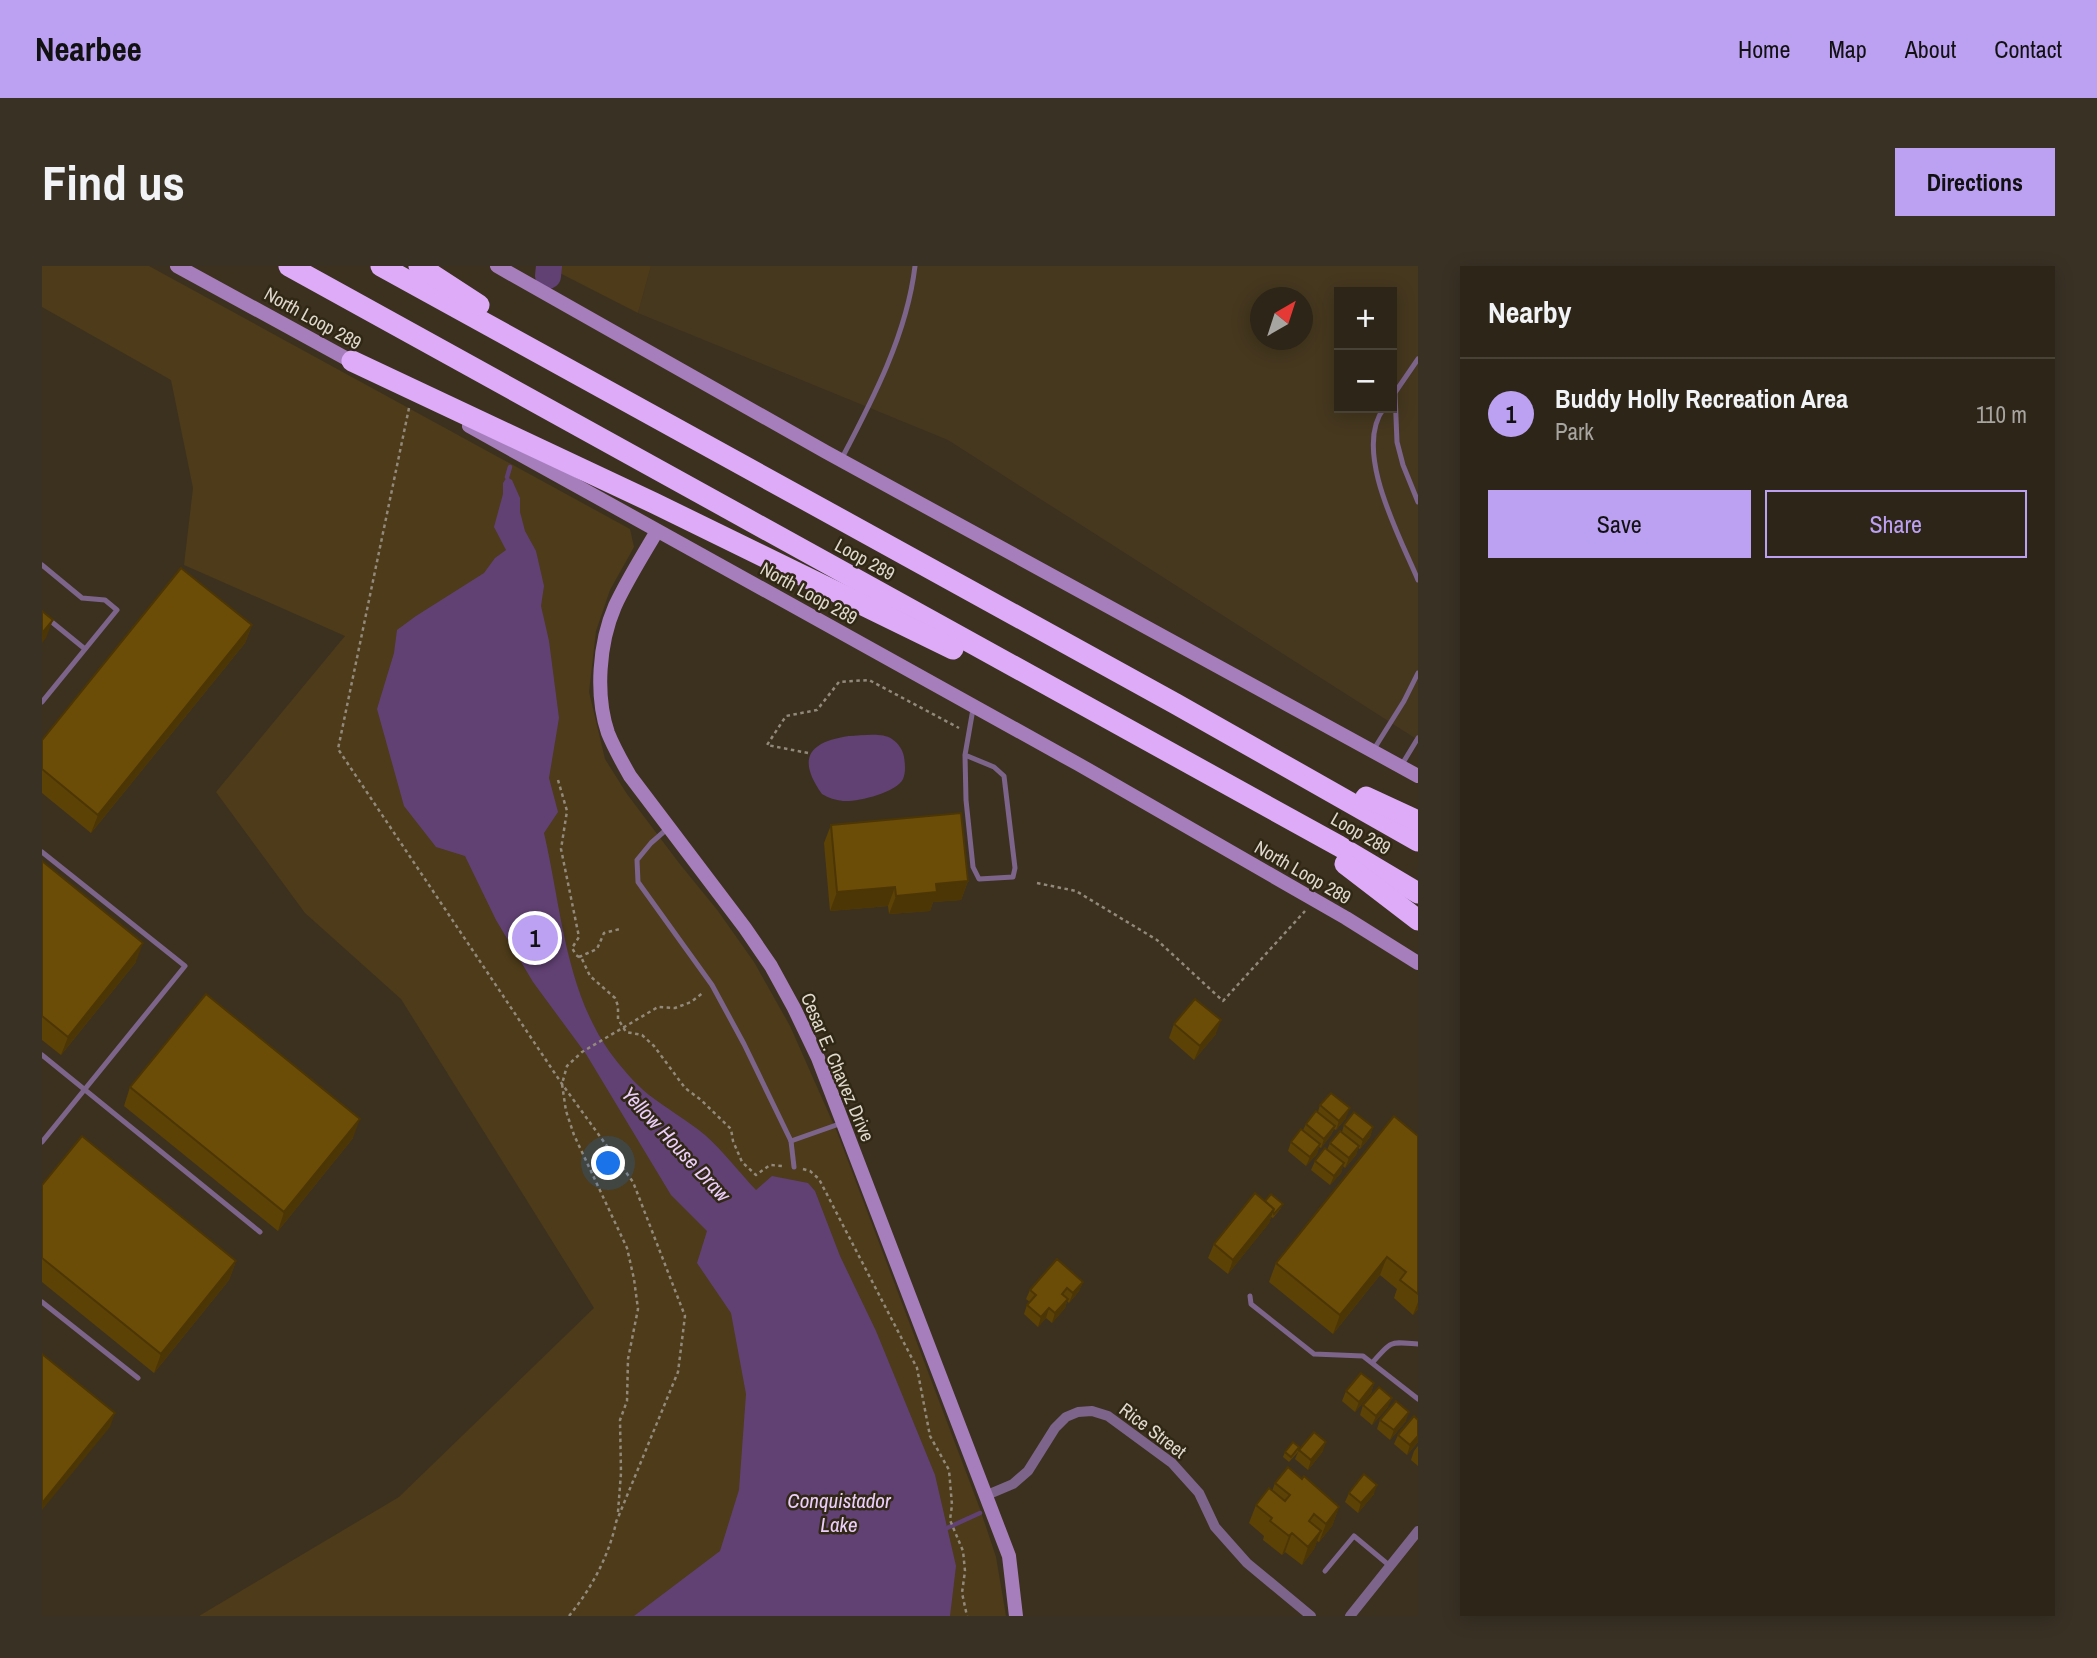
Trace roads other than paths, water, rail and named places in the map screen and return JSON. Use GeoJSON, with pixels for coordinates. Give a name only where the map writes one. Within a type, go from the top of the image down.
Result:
{"type":"FeatureCollection","features":[{"type":"Feature","properties":{"kind":"highway","name":"Loop 289"},"geometry":{"type":"LineString","coordinates":[[289,266],[1259,802],[1418,893]]}},
{"type":"Feature","properties":{"kind":"highway","name":"Loop 289"},"geometry":{"type":"LineString","coordinates":[[381,266],[1176,704],[1418,841]]}},
{"type":"Feature","properties":{"kind":"highway"},"geometry":{"type":"LineString","coordinates":[[419,266],[486,310],[554,360]]}},
{"type":"Feature","properties":{"kind":"highway"},"geometry":{"type":"LineString","coordinates":[[352,361],[805,575],[1006,677],[1055,690]]}},
{"type":"Feature","properties":{"kind":"highway"},"geometry":{"type":"LineString","coordinates":[[1176,704],[1418,821]]}},
{"type":"Feature","properties":{"kind":"highway"},"geometry":{"type":"LineString","coordinates":[[1259,802],[1301,839],[1351,868],[1418,920]]}},
{"type":"Feature","properties":{"kind":"main road","name":"North Loop 289"},"geometry":{"type":"LineString","coordinates":[[177,266],[973,706],[1346,918],[1418,963]]}},
{"type":"Feature","properties":{"kind":"main road"},"geometry":{"type":"LineString","coordinates":[[497,266],[841,460],[1418,776]]}},
{"type":"Feature","properties":{"kind":"main road","name":"Cesar E. Chavez Drive"},"geometry":{"type":"LineString","coordinates":[[657,531],[614,609],[602,656],[601,682],[607,731],[630,776],[746,928],[771,966],[818,1058],[1009,1556],[1016,1616]]}},
{"type":"Feature","properties":{"kind":"street","name":"Rice Street"},"geometry":{"type":"LineString","coordinates":[[987,1495],[1013,1484],[1028,1471],[1055,1428],[1066,1417],[1078,1412],[1092,1411],[1108,1416],[1172,1463],[1199,1493],[1215,1527],[1239,1554],[1311,1616]]}},
{"type":"Feature","properties":{"kind":"street"},"geometry":{"type":"LineString","coordinates":[[1350,1616],[1418,1531]]}},
{"type":"Feature","properties":{"kind":"lane"},"geometry":{"type":"LineString","coordinates":[[841,460],[891,354],[903,318],[915,266]]}},
{"type":"Feature","properties":{"kind":"lane"},"geometry":{"type":"LineString","coordinates":[[1397,389],[1418,359]]}},
{"type":"Feature","properties":{"kind":"lane"},"geometry":{"type":"LineString","coordinates":[[1382,413],[1375,429],[1373,454],[1377,480],[1418,580]]}},
{"type":"Feature","properties":{"kind":"lane"},"geometry":{"type":"LineString","coordinates":[[1395,413],[1397,442],[1403,465],[1418,502]]}},
{"type":"Feature","properties":{"kind":"lane"},"geometry":{"type":"LineString","coordinates":[[42,565],[82,598],[105,600],[117,610],[42,702]]}},
{"type":"Feature","properties":{"kind":"lane"},"geometry":{"type":"LineString","coordinates":[[42,614],[85,649]]}},
{"type":"Feature","properties":{"kind":"lane"},"geometry":{"type":"LineString","coordinates":[[1373,751],[1418,673]]}},
{"type":"Feature","properties":{"kind":"lane"},"geometry":{"type":"LineString","coordinates":[[965,755],[993,766],[1004,776],[1015,868],[1013,877],[979,879],[973,867],[966,800],[965,755],[973,706]]}},
{"type":"Feature","properties":{"kind":"lane"},"geometry":{"type":"LineString","coordinates":[[1401,766],[1418,738]]}},
{"type":"Feature","properties":{"kind":"lane"},"geometry":{"type":"LineString","coordinates":[[669,827],[637,860],[638,882],[712,985],[791,1141],[794,1167]]}},
{"type":"Feature","properties":{"kind":"lane"},"geometry":{"type":"LineString","coordinates":[[42,852],[185,966],[42,1142]]}},
{"type":"Feature","properties":{"kind":"lane"},"geometry":{"type":"LineString","coordinates":[[42,1055],[260,1232]]}},
{"type":"Feature","properties":{"kind":"lane"},"geometry":{"type":"LineString","coordinates":[[791,1141],[843,1122]]}},
{"type":"Feature","properties":{"kind":"lane"},"geometry":{"type":"LineString","coordinates":[[1250,1296],[1251,1304],[1314,1354],[1357,1354],[1373,1362],[1418,1399]]}},
{"type":"Feature","properties":{"kind":"lane"},"geometry":{"type":"LineString","coordinates":[[42,1302],[138,1378]]}},
{"type":"Feature","properties":{"kind":"lane"},"geometry":{"type":"LineString","coordinates":[[1373,1362],[1394,1342],[1418,1344]]}},
{"type":"Feature","properties":{"kind":"lane"},"geometry":{"type":"LineString","coordinates":[[1325,1572],[1353,1536],[1390,1566]]}},
{"type":"Feature","properties":{"kind":"water","name":"Conquistador Lake"},"geometry":{"type":"Polygon","coordinates":[[[507,477],[512,480],[520,498],[525,531],[536,551],[544,586],[541,606],[549,641],[559,718],[549,778],[558,812],[544,833],[566,946],[583,1001],[594,1027],[609,1051],[638,1086],[705,1135],[756,1190],[772,1176],[808,1183],[815,1191],[840,1256],[876,1331],[935,1475],[956,1566],[950,1616],[634,1616],[720,1551],[739,1490],[746,1394],[731,1313],[697,1263],[707,1231],[671,1195],[586,1054],[533,982],[496,920],[465,856],[436,847],[404,806],[377,709],[394,653],[397,630],[484,573],[495,558],[506,550],[494,527],[503,494],[503,483],[507,477]]]}},
{"type":"Feature","properties":{"kind":"water"},"geometry":{"type":"Polygon","coordinates":[[[871,735],[892,739],[900,747],[904,757],[904,776],[899,784],[876,796],[857,800],[840,801],[822,794],[810,771],[811,754],[824,743],[849,736],[871,735]]]}},
{"type":"Feature","properties":{"kind":"waterway","name":"Yellow House Draw"},"geometry":{"type":"LineString","coordinates":[[548,276],[549,266]]}},
{"type":"Feature","properties":{"kind":"waterway","name":"Yellow House Draw"},"geometry":{"type":"LineString","coordinates":[[507,477],[510,467]]}},
{"type":"Feature","properties":{"kind":"waterway"},"geometry":{"type":"LineString","coordinates":[[947,1528],[980,1513]]}},
{"type":"Feature","properties":{"kind":"place","name":"Buddy Holly Recreation Area"},"geometry":{"type":"Point","coordinates":[535,938]}}]}
